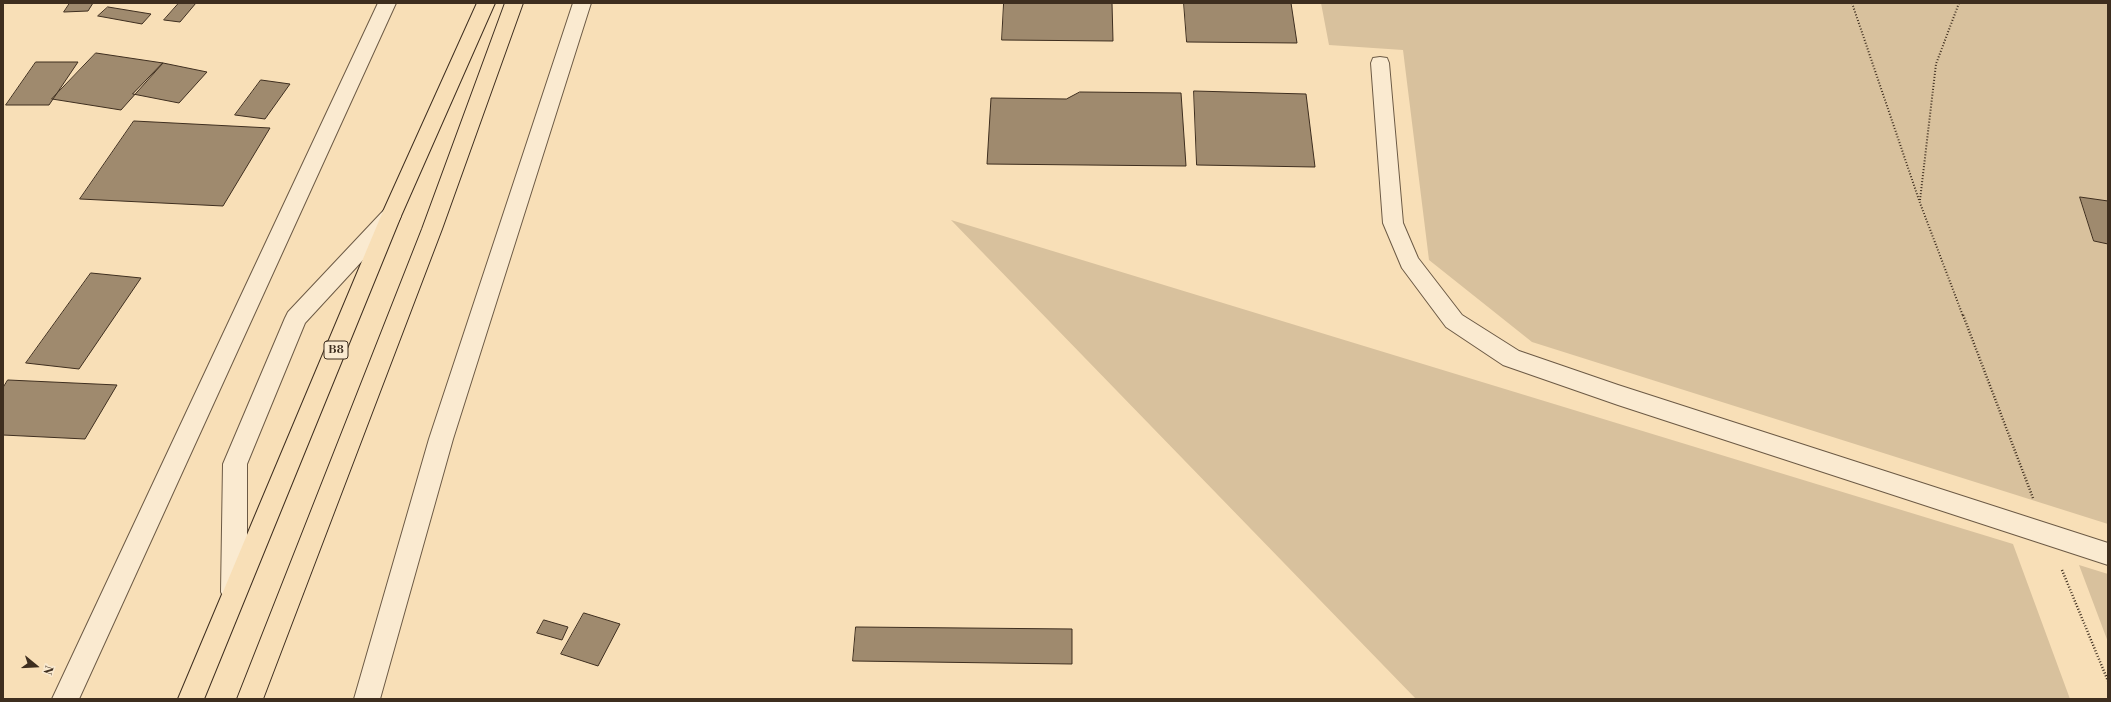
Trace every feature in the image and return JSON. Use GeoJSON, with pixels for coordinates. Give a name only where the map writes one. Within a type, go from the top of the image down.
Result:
{"type":"FeatureCollection","features":[{"type":"Feature","properties":{"kind":"highway","name":"B8"},"geometry":{"type":"LineString","coordinates":[[191,699],[234,592],[391,216],[486,3]]}},
{"type":"Feature","properties":{"kind":"highway"},"geometry":{"type":"LineString","coordinates":[[250,699],[432,229],[514,3]]}},
{"type":"Feature","properties":{"kind":"street"},"geometry":{"type":"LineString","coordinates":[[66,699],[387,3]]}},
{"type":"Feature","properties":{"kind":"street"},"geometry":{"type":"LineString","coordinates":[[367,699],[441,439],[582,3]]}},
{"type":"Feature","properties":{"kind":"street"},"geometry":{"type":"LineString","coordinates":[[1380,63],[1393,223],[1409,262],[1454,321],[1511,358],[1626,398],[2108,554]]}},
{"type":"Feature","properties":{"kind":"street"},"geometry":{"type":"LineString","coordinates":[[234,592],[236,464],[296,318],[391,216]]}},
{"type":"Feature","properties":{"kind":"path"},"geometry":{"type":"LineString","coordinates":[[1852,3],[1920,203],[2047,534],[2108,680]]}},
{"type":"Feature","properties":{"kind":"path"},"geometry":{"type":"LineString","coordinates":[[1920,203],[1936,64],[1959,3]]}},
{"type":"Feature","properties":{"kind":"shaded area"},"geometry":{"type":"Polygon","coordinates":[[[1321,3],[2108,3],[2108,524],[1532,342],[1429,260],[1403,50],[1329,45],[1321,3]]]}},
{"type":"Feature","properties":{"kind":"shaded area"},"geometry":{"type":"Polygon","coordinates":[[[951,220],[2013,544],[2070,699],[1416,699],[951,220]]]}},
{"type":"Feature","properties":{"kind":"shaded area"},"geometry":{"type":"Polygon","coordinates":[[[2079,565],[2108,574],[2108,642],[2079,565]]]}},
{"type":"Feature","properties":{"kind":"building"},"geometry":{"type":"Polygon","coordinates":[[[70,3],[93,3],[88,11],[64,12],[70,3]]]}},
{"type":"Feature","properties":{"kind":"building"},"geometry":{"type":"Polygon","coordinates":[[[179,3],[196,3],[180,22],[164,20],[179,3]]]}},
{"type":"Feature","properties":{"kind":"building"},"geometry":{"type":"Polygon","coordinates":[[[1004,3],[1112,3],[1113,41],[1002,40],[1004,3]]]}},
{"type":"Feature","properties":{"kind":"building"},"geometry":{"type":"Polygon","coordinates":[[[1184,3],[1291,3],[1297,43],[1187,42],[1184,3]]]}},
{"type":"Feature","properties":{"kind":"building"},"geometry":{"type":"Polygon","coordinates":[[[108,7],[151,14],[142,24],[98,16],[108,7]]]}},
{"type":"Feature","properties":{"kind":"building"},"geometry":{"type":"Polygon","coordinates":[[[96,53],[163,63],[121,110],[52,99],[96,53]]]}},
{"type":"Feature","properties":{"kind":"building"},"geometry":{"type":"Polygon","coordinates":[[[36,62],[78,62],[49,105],[6,105],[36,62]]]}},
{"type":"Feature","properties":{"kind":"building"},"geometry":{"type":"Polygon","coordinates":[[[163,63],[207,72],[179,103],[133,94],[163,63]]]}},
{"type":"Feature","properties":{"kind":"building"},"geometry":{"type":"Polygon","coordinates":[[[261,80],[290,84],[265,119],[235,115],[261,80]]]}},
{"type":"Feature","properties":{"kind":"building"},"geometry":{"type":"Polygon","coordinates":[[[1194,91],[1306,94],[1315,167],[1197,165],[1194,91]]]}},
{"type":"Feature","properties":{"kind":"building"},"geometry":{"type":"Polygon","coordinates":[[[1080,92],[1181,93],[1186,166],[987,164],[991,98],[1066,99],[1080,92]]]}},
{"type":"Feature","properties":{"kind":"building"},"geometry":{"type":"Polygon","coordinates":[[[134,121],[270,128],[223,206],[80,199],[134,121]]]}},
{"type":"Feature","properties":{"kind":"building"},"geometry":{"type":"Polygon","coordinates":[[[2080,197],[2108,201],[2108,244],[2094,241],[2080,197]]]}},
{"type":"Feature","properties":{"kind":"building"},"geometry":{"type":"Polygon","coordinates":[[[91,273],[141,278],[79,369],[26,363],[91,273]]]}},
{"type":"Feature","properties":{"kind":"building"},"geometry":{"type":"Polygon","coordinates":[[[8,380],[117,385],[85,439],[3,435],[3,388],[8,380]]]}},
{"type":"Feature","properties":{"kind":"building"},"geometry":{"type":"Polygon","coordinates":[[[584,613],[620,624],[598,666],[561,654],[584,613]]]}},
{"type":"Feature","properties":{"kind":"building"},"geometry":{"type":"Polygon","coordinates":[[[544,620],[568,627],[562,640],[537,633],[544,620]]]}},
{"type":"Feature","properties":{"kind":"building"},"geometry":{"type":"Polygon","coordinates":[[[856,627],[1072,629],[1072,664],[853,661],[856,627]]]}}]}
